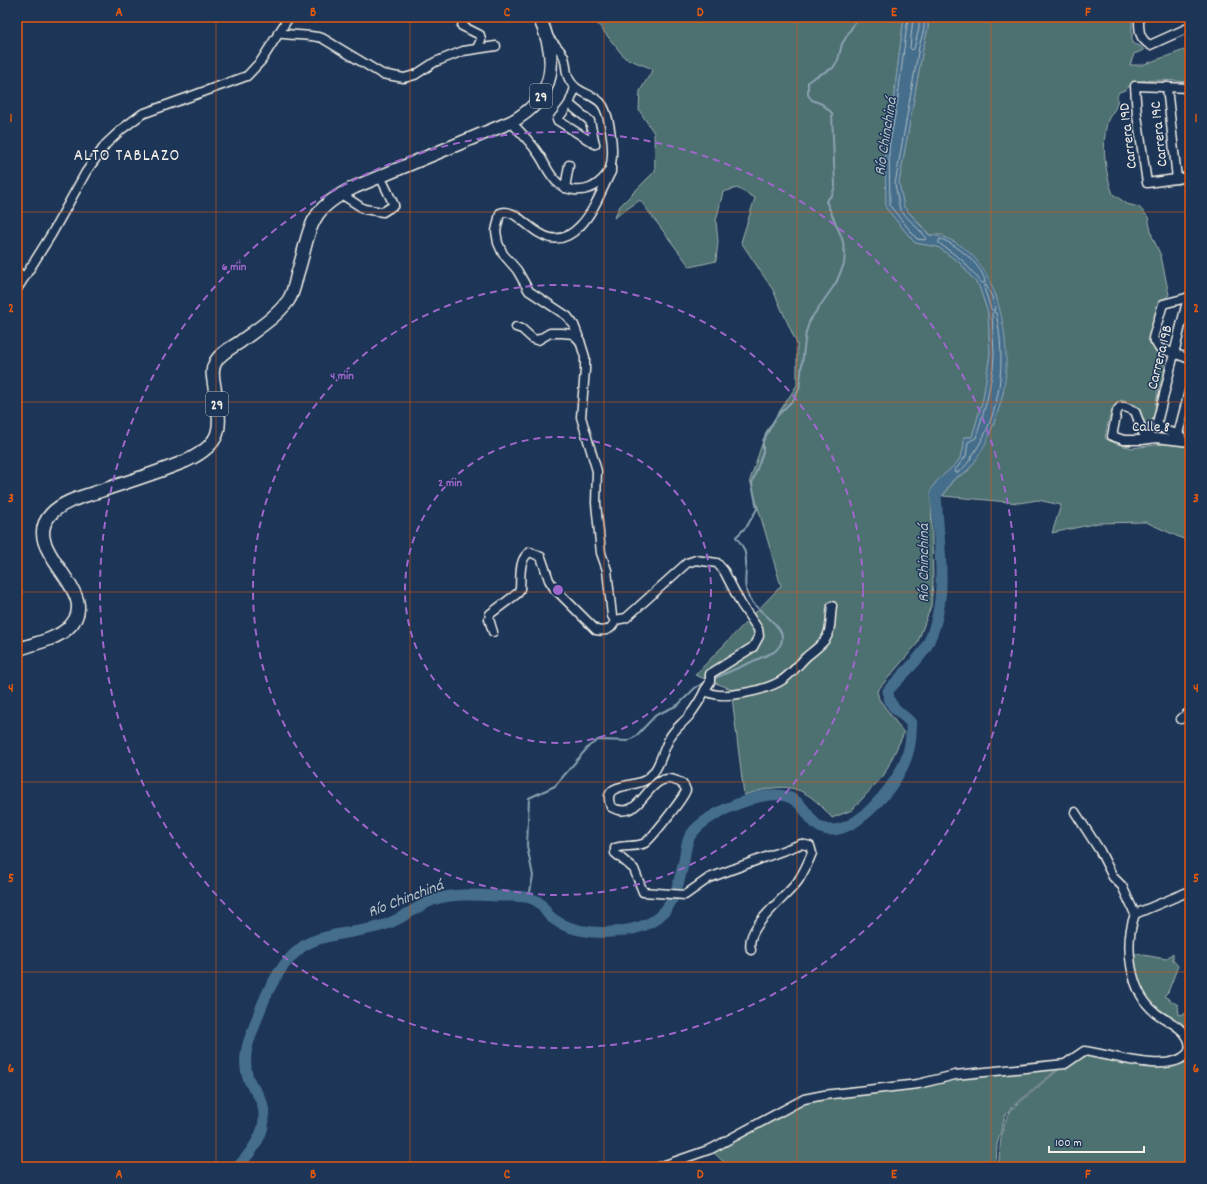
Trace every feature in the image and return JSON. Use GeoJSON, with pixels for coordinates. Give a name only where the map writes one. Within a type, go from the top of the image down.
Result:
{"type":"FeatureCollection","features":[{"type":"Feature","properties":{"kind":"main road","name":"29"},"geometry":{"type":"LineString","coordinates":[[17,650],[62,633],[72,625],[79,609],[77,597],[55,563],[45,542],[44,527],[50,515],[68,502],[186,461],[201,454],[212,445],[218,434],[219,423],[212,375],[215,362],[225,352],[267,322],[289,300],[310,226],[320,210],[341,194],[380,176],[511,122],[528,112],[544,89],[551,70],[551,54],[548,37],[539,17]]}},
{"type":"Feature","properties":{"kind":"street"},"geometry":{"type":"LineString","coordinates":[[17,288],[51,235],[86,172],[106,144],[116,134],[142,114],[247,76],[261,61],[289,17]]}},
{"type":"Feature","properties":{"kind":"street"},"geometry":{"type":"LineString","coordinates":[[1139,17],[1140,36],[1142,41],[1150,45],[1190,27]]}},
{"type":"Feature","properties":{"kind":"street"},"geometry":{"type":"LineString","coordinates":[[464,19],[462,26],[480,35],[481,40],[477,48]]}},
{"type":"Feature","properties":{"kind":"street"},"geometry":{"type":"LineString","coordinates":[[278,33],[292,36],[314,36],[322,38],[382,74],[404,78],[415,75],[435,62],[477,48],[496,46]]}},
{"type":"Feature","properties":{"kind":"street"},"geometry":{"type":"LineString","coordinates":[[548,37],[563,55],[568,78],[576,88],[600,102],[604,109],[610,129],[611,172],[588,216],[581,226],[568,236],[560,240],[550,238],[522,222],[510,212],[505,211],[500,214],[498,220],[498,243],[503,254],[517,270],[529,291],[567,316],[574,325],[585,357],[581,417],[597,471],[596,503],[601,553],[607,570],[612,616],[615,620]]}},
{"type":"Feature","properties":{"kind":"street","name":"Carrera 19D"},"geometry":{"type":"LineString","coordinates":[[1167,87],[1135,86],[1137,115],[1147,183],[1177,179]]}},
{"type":"Feature","properties":{"kind":"street"},"geometry":{"type":"LineString","coordinates":[[1167,87],[1190,88]]}},
{"type":"Feature","properties":{"kind":"street","name":"Carrera 19C"},"geometry":{"type":"LineString","coordinates":[[1167,87],[1177,179]]}},
{"type":"Feature","properties":{"kind":"street"},"geometry":{"type":"LineString","coordinates":[[569,104],[590,121],[595,144],[557,120],[569,104],[576,88]]}},
{"type":"Feature","properties":{"kind":"street"},"geometry":{"type":"LineString","coordinates":[[511,122],[538,152],[552,178],[565,188],[580,191],[593,188],[603,180],[611,164]]}},
{"type":"Feature","properties":{"kind":"street"},"geometry":{"type":"LineString","coordinates":[[565,188],[569,165]]}},
{"type":"Feature","properties":{"kind":"street"},"geometry":{"type":"LineString","coordinates":[[341,194],[364,209],[383,212],[394,205],[380,176]]}},
{"type":"Feature","properties":{"kind":"street"},"geometry":{"type":"LineString","coordinates":[[1177,179],[1190,177]]}},
{"type":"Feature","properties":{"kind":"street"},"geometry":{"type":"LineString","coordinates":[[17,271],[24,278]]}},
{"type":"Feature","properties":{"kind":"street"},"geometry":{"type":"LineString","coordinates":[[1189,297],[1163,304],[1153,338],[1159,348],[1190,359]]}},
{"type":"Feature","properties":{"kind":"street","name":"Carrera 19B"},"geometry":{"type":"LineString","coordinates":[[1178,434],[1168,432],[1160,428],[1157,423],[1173,354],[1189,297]]}},
{"type":"Feature","properties":{"kind":"street"},"geometry":{"type":"LineString","coordinates":[[516,326],[522,328],[533,339],[538,340],[550,333],[562,333],[573,334],[580,341]]}},
{"type":"Feature","properties":{"kind":"street"},"geometry":{"type":"LineString","coordinates":[[1188,442],[1178,434],[1190,388]]}},
{"type":"Feature","properties":{"kind":"street","name":"Calle 8"},"geometry":{"type":"LineString","coordinates":[[1152,438],[1143,433],[1135,411],[1125,407],[1120,407],[1117,411],[1112,436],[1124,440],[1142,440],[1152,438],[1188,442]]}},
{"type":"Feature","properties":{"kind":"street"},"geometry":{"type":"LineString","coordinates":[[493,632],[489,619],[490,614],[520,589],[523,560],[525,555],[530,552],[541,557],[549,580],[554,588],[596,630],[609,630],[613,626],[615,620]]}},
{"type":"Feature","properties":{"kind":"street"},"geometry":{"type":"LineString","coordinates":[[615,620],[626,618],[687,563],[696,560],[717,563],[724,571],[741,604],[758,629],[759,636],[753,647],[710,674],[710,682],[696,707],[669,739],[653,774],[641,783],[616,788],[611,791],[609,796],[611,807],[617,811],[626,811],[640,804],[657,782],[663,780],[678,781],[683,784],[686,790],[681,802],[674,807],[656,832],[646,842],[639,845],[621,846],[615,848],[615,853],[634,869],[643,892],[685,895],[709,878],[801,844],[810,846],[812,853],[798,880],[760,922],[751,936],[749,943],[751,950]]}},
{"type":"Feature","properties":{"kind":"street"},"geometry":{"type":"LineString","coordinates":[[705,690],[716,694],[742,693],[762,689],[779,682],[792,672],[824,641],[829,633],[832,606]]}},
{"type":"Feature","properties":{"kind":"street"},"geometry":{"type":"LineString","coordinates":[[1181,719],[1190,711]]}},
{"type":"Feature","properties":{"kind":"street"},"geometry":{"type":"LineString","coordinates":[[659,1167],[711,1149],[804,1099],[824,1095],[918,1084],[955,1075],[1065,1064],[1084,1051],[1146,1063],[1171,1063],[1182,1059],[1189,1052],[1190,1045],[1187,1037],[1177,1027],[1155,1013],[1140,996],[1129,949],[1130,927],[1135,914],[1122,886],[1113,877],[1100,851],[1075,812]]}},
{"type":"Feature","properties":{"kind":"street"},"geometry":{"type":"LineString","coordinates":[[1135,914],[1190,891]]}},
{"type":"Feature","properties":{"kind":"green space"},"geometry":{"type":"Polygon","coordinates":[[[589,17],[904,17],[893,103],[885,148],[886,208],[915,243],[938,247],[960,263],[979,286],[988,313],[990,354],[983,399],[972,437],[964,437],[960,459],[937,481],[931,491],[933,583],[931,606],[917,644],[877,691],[879,699],[904,733],[884,775],[852,810],[832,818],[822,806],[812,798],[793,788],[771,788],[744,795],[731,689],[695,675],[781,586],[750,480],[766,432],[797,385],[797,344],[773,290],[741,242],[755,198],[737,188],[723,192],[716,221],[718,242],[716,261],[690,267],[640,200],[614,218],[620,206],[655,171],[654,133],[639,110],[640,91],[653,69],[625,58],[597,23],[589,17]]]}},
{"type":"Feature","properties":{"kind":"green space"},"geometry":{"type":"Polygon","coordinates":[[[928,17],[1132,17],[1132,43],[1140,46],[1144,50],[1134,54],[1130,65],[1142,65],[1190,48],[1190,82],[1162,80],[1139,81],[1119,92],[1116,106],[1108,120],[1104,148],[1106,167],[1113,194],[1127,204],[1139,207],[1148,217],[1152,236],[1161,256],[1169,295],[1155,307],[1157,309],[1150,343],[1156,348],[1164,364],[1165,375],[1158,390],[1152,428],[1144,423],[1132,406],[1121,400],[1111,412],[1105,438],[1117,444],[1133,448],[1170,443],[1190,444],[1190,542],[1146,522],[1098,523],[1052,533],[1061,505],[1038,500],[1019,503],[943,496],[953,480],[968,471],[993,426],[1003,393],[1005,366],[996,295],[943,235],[930,235],[904,207],[899,183],[923,48],[928,29],[928,17]]]}},
{"type":"Feature","properties":{"kind":"green space"},"geometry":{"type":"Polygon","coordinates":[[[1132,953],[1166,959],[1173,953],[1173,960],[1178,966],[1168,992],[1164,996],[1178,1005],[1179,1015],[1190,1013],[1190,1038],[1157,1011],[1143,995],[1132,953]]]}},
{"type":"Feature","properties":{"kind":"green space"},"geometry":{"type":"Polygon","coordinates":[[[1084,1054],[1171,1065],[1184,1061],[1190,1054],[1190,1167],[998,1167],[1003,1129],[1008,1115],[1013,1108],[1063,1066],[1084,1054]]]}},
{"type":"Feature","properties":{"kind":"green space"},"geometry":{"type":"Polygon","coordinates":[[[1060,1067],[1012,1107],[1005,1116],[997,1145],[996,1167],[729,1167],[712,1151],[805,1101],[956,1077],[1060,1067]]]}},
{"type":"Feature","properties":{"kind":"water"},"geometry":{"type":"Polygon","coordinates":[[[904,17],[928,17],[928,29],[923,48],[899,183],[904,207],[929,235],[952,241],[971,254],[985,273],[996,296],[1006,347],[1006,371],[1003,393],[989,437],[972,465],[953,480],[943,496],[931,491],[933,486],[960,459],[964,437],[972,437],[983,399],[990,354],[988,313],[979,286],[960,263],[938,247],[915,243],[886,208],[885,148],[893,103],[904,17]]]}},
{"type":"Feature","properties":{"kind":"waterway"},"geometry":{"type":"LineString","coordinates":[[713,679],[774,652],[781,644],[782,637],[780,630],[754,605],[749,598],[745,581],[745,553],[736,537],[747,526],[757,509],[752,483],[763,452],[763,441],[776,417],[794,399],[799,389],[806,332],[810,320],[836,283],[844,264],[845,253],[842,238],[826,201],[832,195],[835,186],[832,113],[822,104],[812,100],[808,95],[808,82],[833,68],[838,60],[842,44],[858,17]]}},
{"type":"Feature","properties":{"kind":"waterway","name":"Río Chinchiná"},"geometry":{"type":"LineString","coordinates":[[238,1167],[250,1153],[259,1138],[264,1121],[264,1112],[261,1100],[250,1083],[246,1071],[248,1042],[261,1007],[278,974],[293,955],[310,942],[387,924],[433,900],[449,896],[466,895],[518,896],[530,898],[541,904],[552,918],[569,927],[580,930],[590,932],[612,932],[632,929],[655,920],[669,905],[678,885],[690,836],[701,824],[715,814],[765,795],[778,795],[785,796],[796,801],[815,823],[824,829],[830,830],[841,829],[852,824],[872,808],[882,798],[897,777],[910,746],[911,723],[895,709],[890,702],[888,691],[914,664],[923,652],[934,629],[941,591],[936,493],[945,481]]}},
{"type":"Feature","properties":{"kind":"waterway"},"geometry":{"type":"LineString","coordinates":[[529,897],[533,876],[527,846],[529,798],[555,786],[589,746],[598,740],[628,741],[636,736],[656,715],[678,705],[695,688],[705,682]]}},
{"type":"Feature","properties":{"kind":"district","name":"ALTO TABLAZO"},"geometry":{"type":"Point","coordinates":[127,154]}}]}
